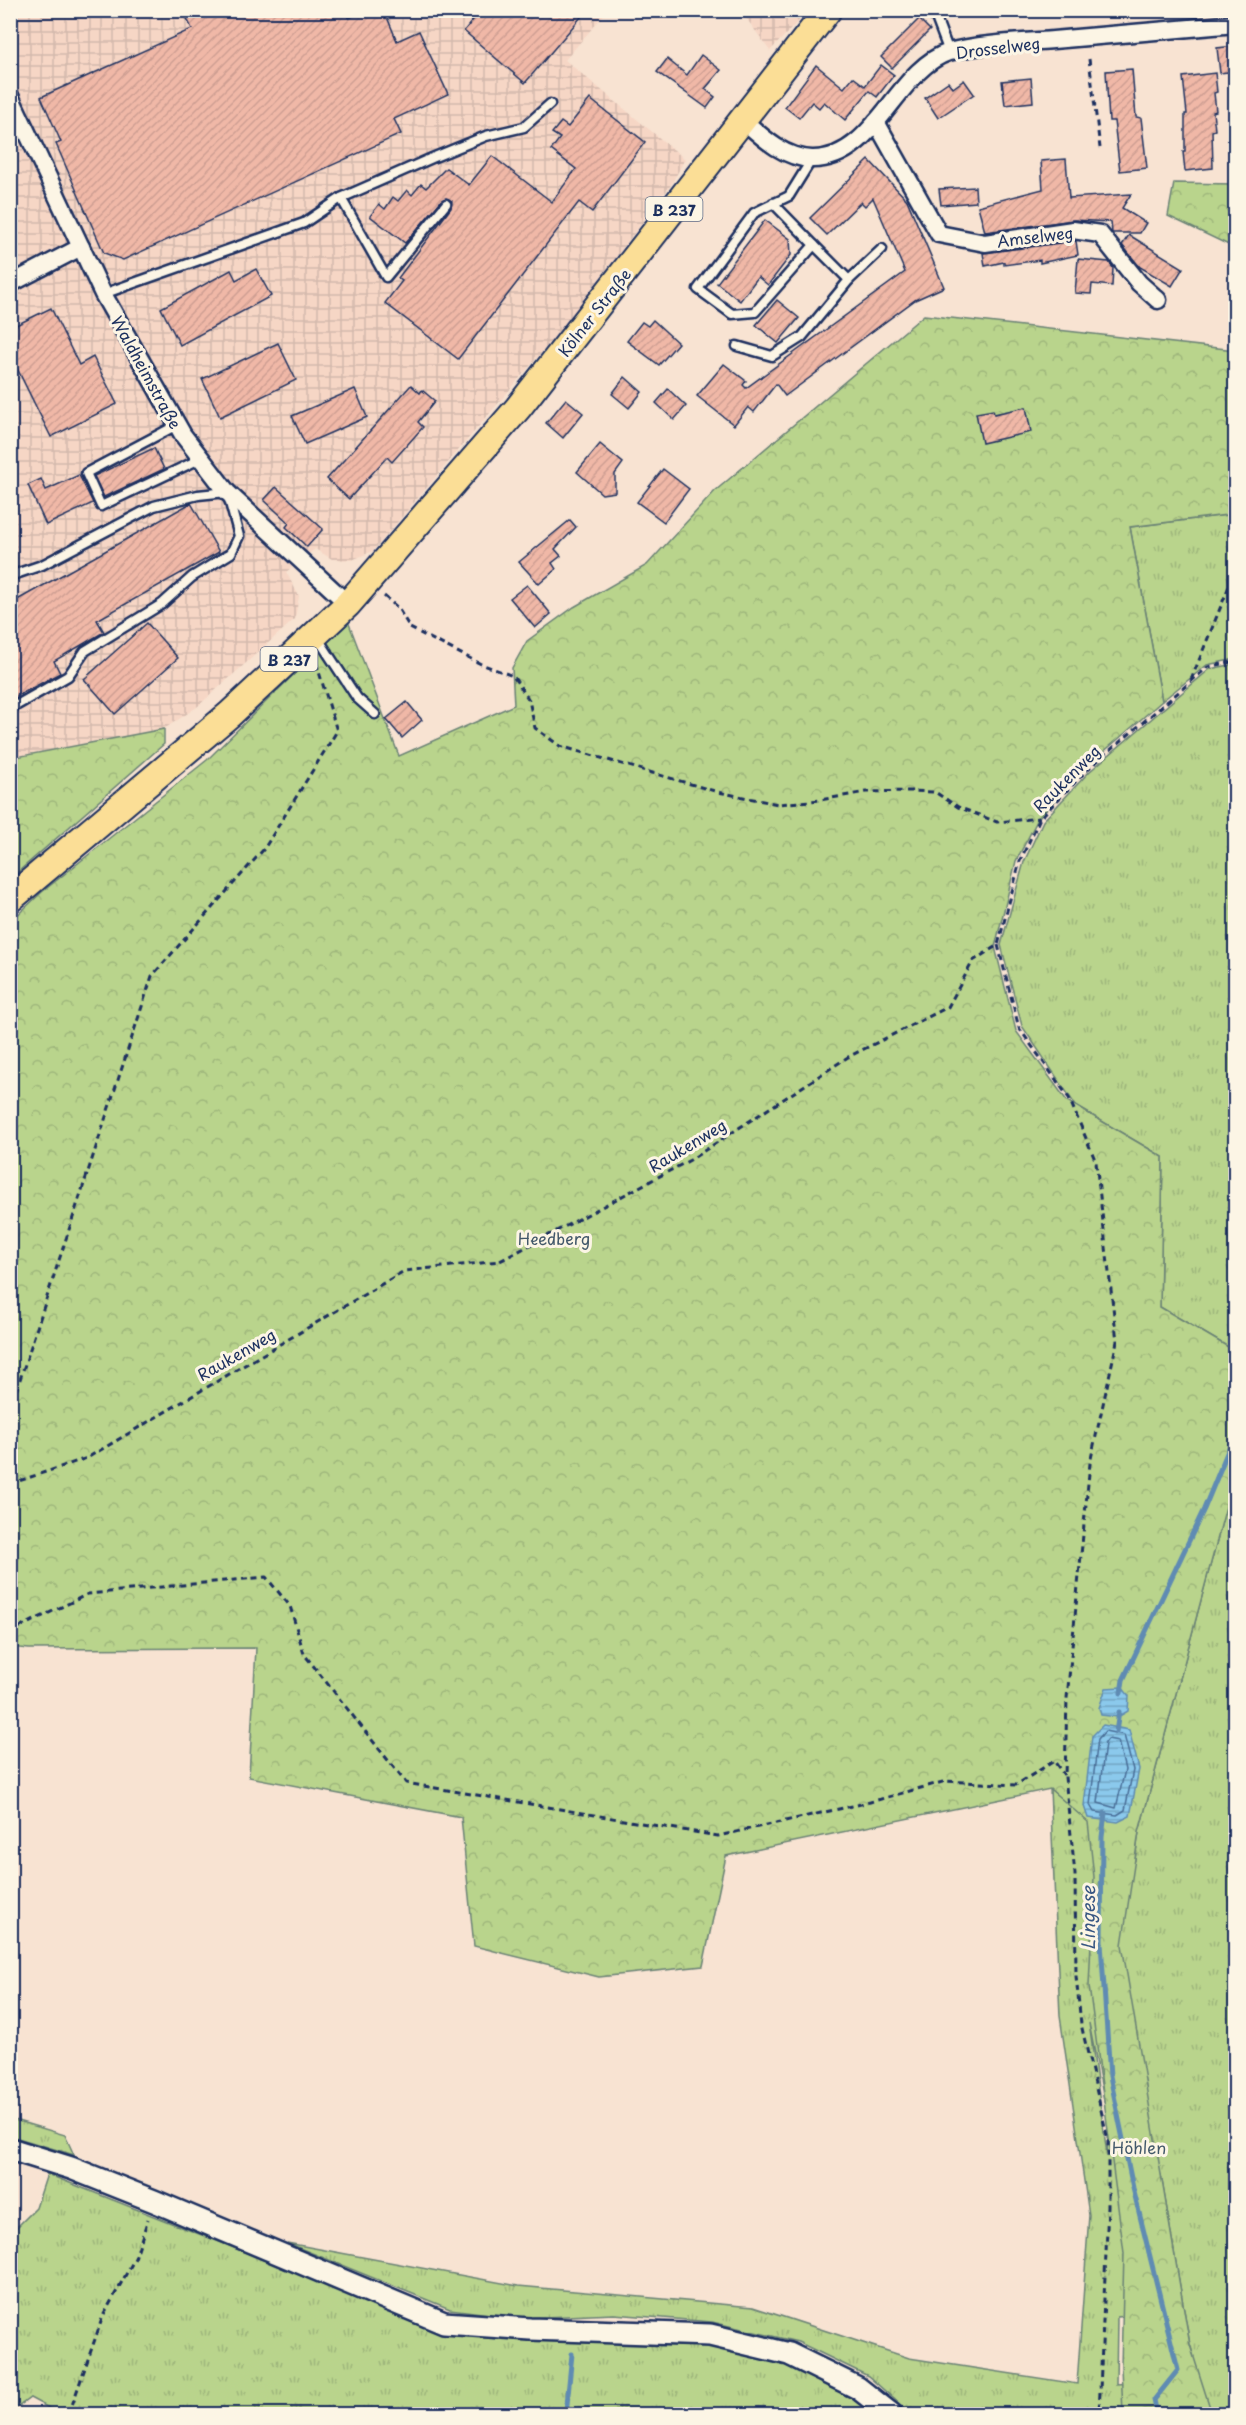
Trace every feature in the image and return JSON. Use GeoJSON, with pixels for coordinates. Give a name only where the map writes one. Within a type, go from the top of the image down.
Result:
{"type":"FeatureCollection","features":[{"type":"Feature","properties":{"kind":"main road","name":"Kölner Straße"},"geometry":{"type":"LineString","coordinates":[[348,604],[519,408],[828,10]]}},
{"type":"Feature","properties":{"kind":"main road","name":"B 237"},"geometry":{"type":"LineString","coordinates":[[10,899],[114,809],[230,714],[348,604]]}},
{"type":"Feature","properties":{"kind":"street","name":"Drosselweg"},"geometry":{"type":"LineString","coordinates":[[742,119],[768,142],[784,152],[812,159],[843,152],[876,122],[928,64],[949,52],[1016,43],[1236,24]]}},
{"type":"Feature","properties":{"kind":"street","name":"Waldheimstraße"},"geometry":{"type":"LineString","coordinates":[[10,96],[104,294],[177,425],[200,459],[227,492],[348,604]]}},
{"type":"Feature","properties":{"kind":"street","name":"Amselweg"},"geometry":{"type":"LineString","coordinates":[[876,122],[939,234],[985,243],[1073,230],[1100,234],[1139,283],[1158,300]]}},
{"type":"Feature","properties":{"kind":"street"},"geometry":{"type":"LineString","coordinates":[[10,284],[81,247]]}},
{"type":"Feature","properties":{"kind":"street"},"geometry":{"type":"LineString","coordinates":[[10,2149],[71,2168],[154,2201],[444,2323],[530,2329],[710,2335],[789,2354],[858,2388],[891,2415]]}},
{"type":"Feature","properties":{"kind":"lane"},"geometry":{"type":"LineString","coordinates":[[933,10],[949,52]]}},
{"type":"Feature","properties":{"kind":"lane"},"geometry":{"type":"LineString","coordinates":[[104,294],[304,223],[341,198],[486,136],[524,127],[550,104]]}},
{"type":"Feature","properties":{"kind":"lane"},"geometry":{"type":"LineString","coordinates":[[812,159],[789,196],[754,213],[698,290],[732,314],[755,312],[814,245]]}},
{"type":"Feature","properties":{"kind":"lane"},"geometry":{"type":"LineString","coordinates":[[341,198],[386,277],[446,204]]}},
{"type":"Feature","properties":{"kind":"lane"},"geometry":{"type":"LineString","coordinates":[[773,203],[849,280]]}},
{"type":"Feature","properties":{"kind":"lane"},"geometry":{"type":"LineString","coordinates":[[737,346],[772,356],[802,337],[849,280],[882,249]]}},
{"type":"Feature","properties":{"kind":"lane"},"geometry":{"type":"LineString","coordinates":[[177,425],[86,473],[101,506],[200,459]]}},
{"type":"Feature","properties":{"kind":"lane"},"geometry":{"type":"LineString","coordinates":[[10,576],[42,565],[154,506],[198,495],[227,492],[239,536],[231,553],[192,577],[162,604],[85,651],[68,676],[10,709]]}},
{"type":"Feature","properties":{"kind":"lane"},"geometry":{"type":"LineString","coordinates":[[312,637],[357,698],[375,714]]}},
{"type":"Feature","properties":{"kind":"path"},"geometry":{"type":"LineString","coordinates":[[1089,59],[1100,148]]}},
{"type":"Feature","properties":{"kind":"path"},"geometry":{"type":"LineString","coordinates":[[1191,681],[1236,569]]}},
{"type":"Feature","properties":{"kind":"path"},"geometry":{"type":"LineString","coordinates":[[370,578],[383,596],[398,608],[410,628],[481,664],[513,676],[529,700],[535,728],[560,746],[718,792],[778,804],[866,792],[935,792],[958,807],[997,822],[1040,818]]}},
{"type":"Feature","properties":{"kind":"path"},"geometry":{"type":"LineString","coordinates":[[10,1410],[152,976],[264,849],[337,731],[312,637]]}},
{"type":"Feature","properties":{"kind":"path","name":"Raukenweg"},"geometry":{"type":"LineString","coordinates":[[10,1484],[87,1458],[404,1271],[500,1261],[690,1160],[848,1057],[948,1007],[973,961],[998,945],[1020,861],[1040,818],[1088,769],[1208,667],[1236,661]]}},
{"type":"Feature","properties":{"kind":"path"},"geometry":{"type":"LineString","coordinates":[[998,945],[1019,1028],[1069,1098],[1096,1162],[1117,1341],[1090,1463],[1066,1698],[1065,1777],[1075,1874],[1076,1976],[1080,2024],[1108,2140],[1108,2206],[1098,2415]]}},
{"type":"Feature","properties":{"kind":"path"},"geometry":{"type":"LineString","coordinates":[[10,1632],[88,1594],[266,1576],[290,1606],[304,1654],[406,1783],[718,1836],[870,1802],[946,1781],[1016,1785],[1054,1761],[1065,1777]]}},
{"type":"Feature","properties":{"kind":"path"},"geometry":{"type":"LineString","coordinates":[[69,2415],[103,2316],[135,2258],[154,2201]]}},
{"type":"Feature","properties":{"kind":"shaded area"},"geometry":{"type":"Polygon","coordinates":[[[11,11],[607,11],[565,60],[685,159],[671,185],[558,333],[373,551],[352,560],[332,559],[315,549],[286,572],[299,596],[295,619],[197,707],[164,729],[11,758],[11,11]]]}},
{"type":"Feature","properties":{"kind":"shaded area"},"geometry":{"type":"Polygon","coordinates":[[[741,11],[808,11],[770,51],[741,11]]]}},
{"type":"Feature","properties":{"kind":"green space"},"geometry":{"type":"Polygon","coordinates":[[[1174,183],[1235,184],[1235,248],[1168,216],[1174,183]]]}},
{"type":"Feature","properties":{"kind":"green space","name":"Heedberg"},"geometry":{"type":"Polygon","coordinates":[[[924,315],[1235,350],[1235,514],[1130,527],[1162,701],[1086,767],[1039,817],[1016,861],[995,947],[1016,1031],[1067,1101],[1163,1157],[1160,1307],[1235,1351],[1235,1473],[1139,1832],[1122,1945],[1190,2345],[1212,2414],[1123,2414],[1121,2366],[1124,2253],[1089,1986],[1094,1877],[1088,1822],[1050,1789],[726,1856],[703,1966],[599,1977],[474,1946],[461,1817],[249,1777],[256,1648],[29,1649],[11,1647],[11,921],[42,892],[207,760],[348,621],[399,756],[514,705],[512,668],[527,641],[574,607],[647,565],[715,491],[924,315]]]}},
{"type":"Feature","properties":{"kind":"green space"},"geometry":{"type":"Polygon","coordinates":[[[1235,514],[1235,659],[1207,665],[1162,701],[1130,527],[1235,514]]]}},
{"type":"Feature","properties":{"kind":"green space"},"geometry":{"type":"Polygon","coordinates":[[[1235,664],[1235,1351],[1160,1307],[1163,1157],[1076,1106],[1022,1026],[1001,945],[1024,862],[1043,821],[1089,772],[1210,669],[1235,664]]]}},
{"type":"Feature","properties":{"kind":"green space"},"geometry":{"type":"Polygon","coordinates":[[[164,729],[164,744],[11,878],[11,758],[164,729]]]}},
{"type":"Feature","properties":{"kind":"green space","name":"Höhlen"},"geometry":{"type":"Polygon","coordinates":[[[1235,1473],[1235,2414],[911,2414],[868,2376],[798,2342],[712,2322],[614,2314],[520,2318],[450,2309],[287,2243],[518,2286],[753,2307],[909,2358],[1077,2384],[1089,2215],[1060,2016],[1050,1789],[1135,1860],[1139,1832],[1235,1473]],[[1089,2023],[1107,2154],[1109,2125],[1089,2023]],[[1161,2175],[1139,2187],[1190,2344],[1161,2175]],[[1161,2314],[1117,2317],[1116,2384],[1164,2381],[1161,2314]]]}},
{"type":"Feature","properties":{"kind":"green space"},"geometry":{"type":"Polygon","coordinates":[[[11,2119],[65,2135],[74,2155],[11,2136],[11,2119]]]}},
{"type":"Feature","properties":{"kind":"green space"},"geometry":{"type":"Polygon","coordinates":[[[47,2174],[440,2329],[519,2339],[708,2340],[787,2359],[851,2397],[873,2414],[60,2414],[30,2398],[11,2412],[10,2243],[16,2228],[36,2208],[47,2174]]]}},
{"type":"Feature","properties":{"kind":"water"},"geometry":{"type":"Polygon","coordinates":[[[1122,1687],[1129,1696],[1128,1711],[1118,1717],[1101,1715],[1099,1708],[1106,1688],[1122,1687]]]}},
{"type":"Feature","properties":{"kind":"water"},"geometry":{"type":"Polygon","coordinates":[[[1103,1725],[1129,1730],[1139,1769],[1130,1816],[1118,1822],[1088,1818],[1084,1806],[1092,1736],[1103,1725]]]}},
{"type":"Feature","properties":{"kind":"building"},"geometry":{"type":"Polygon","coordinates":[[[183,10],[345,10],[349,18],[366,10],[384,10],[397,41],[419,31],[448,94],[394,119],[401,134],[123,260],[104,253],[56,144],[61,142],[41,97],[192,29],[183,10]]]}},
{"type":"Feature","properties":{"kind":"building"},"geometry":{"type":"Polygon","coordinates":[[[481,10],[587,10],[525,83],[464,31],[481,10]]]}},
{"type":"Feature","properties":{"kind":"building"},"geometry":{"type":"Polygon","coordinates":[[[919,19],[930,30],[892,68],[881,57],[919,19]]]}},
{"type":"Feature","properties":{"kind":"building"},"geometry":{"type":"Polygon","coordinates":[[[1234,46],[1236,71],[1220,73],[1217,48],[1234,46]]]}},
{"type":"Feature","properties":{"kind":"building"},"geometry":{"type":"Polygon","coordinates":[[[701,55],[721,70],[705,89],[715,97],[707,108],[657,72],[667,59],[687,75],[701,55]]]}},
{"type":"Feature","properties":{"kind":"building"},"geometry":{"type":"Polygon","coordinates":[[[816,65],[844,88],[853,77],[865,86],[881,65],[894,75],[877,97],[869,91],[845,120],[824,102],[819,108],[812,102],[799,118],[785,107],[816,65]]]}},
{"type":"Feature","properties":{"kind":"building"},"geometry":{"type":"Polygon","coordinates":[[[1132,69],[1136,117],[1141,118],[1147,168],[1120,171],[1114,121],[1109,121],[1106,71],[1132,69]]]}},
{"type":"Feature","properties":{"kind":"building"},"geometry":{"type":"Polygon","coordinates":[[[1215,73],[1217,92],[1214,93],[1216,111],[1213,112],[1215,130],[1212,131],[1213,168],[1185,171],[1183,152],[1185,152],[1185,114],[1187,114],[1183,77],[1215,73]]]}},
{"type":"Feature","properties":{"kind":"building"},"geometry":{"type":"Polygon","coordinates":[[[1031,78],[1033,102],[1005,105],[1002,81],[1031,78]]]}},
{"type":"Feature","properties":{"kind":"building"},"geometry":{"type":"Polygon","coordinates":[[[964,80],[974,94],[938,118],[925,98],[948,82],[953,88],[964,80]]]}},
{"type":"Feature","properties":{"kind":"building"},"geometry":{"type":"Polygon","coordinates":[[[590,99],[645,142],[592,212],[579,202],[458,359],[385,303],[402,281],[398,278],[451,208],[452,201],[446,198],[442,200],[405,243],[370,216],[379,204],[385,209],[393,197],[398,201],[407,190],[412,195],[421,184],[426,188],[446,168],[469,185],[492,156],[552,202],[576,169],[551,150],[560,138],[552,133],[561,122],[568,127],[590,99]]]}},
{"type":"Feature","properties":{"kind":"building"},"geometry":{"type":"Polygon","coordinates":[[[1066,159],[1069,198],[1131,194],[1122,208],[1146,223],[1140,233],[1112,233],[1111,222],[1074,220],[985,232],[978,206],[1043,189],[1041,161],[1066,159]]]}},
{"type":"Feature","properties":{"kind":"building"},"geometry":{"type":"Polygon","coordinates":[[[869,160],[907,200],[944,287],[915,300],[785,396],[776,384],[754,412],[748,407],[734,425],[697,396],[724,364],[746,381],[743,385],[746,388],[905,272],[873,198],[865,206],[861,202],[827,235],[810,218],[869,160]]]}},
{"type":"Feature","properties":{"kind":"building"},"geometry":{"type":"Polygon","coordinates":[[[975,187],[976,202],[941,205],[939,189],[975,187]]]}},
{"type":"Feature","properties":{"kind":"building"},"geometry":{"type":"Polygon","coordinates":[[[765,220],[790,239],[791,255],[768,285],[758,277],[740,301],[717,283],[765,220]]]}},
{"type":"Feature","properties":{"kind":"building"},"geometry":{"type":"Polygon","coordinates":[[[1129,235],[1183,268],[1172,286],[1140,267],[1122,245],[1129,235]]]}},
{"type":"Feature","properties":{"kind":"building"},"geometry":{"type":"Polygon","coordinates":[[[1076,241],[1078,255],[1040,263],[1040,260],[1004,265],[1004,262],[985,266],[983,253],[1076,241]]]}},
{"type":"Feature","properties":{"kind":"building"},"geometry":{"type":"Polygon","coordinates":[[[1078,259],[1109,262],[1113,268],[1112,286],[1092,284],[1091,294],[1075,293],[1078,259]]]}},
{"type":"Feature","properties":{"kind":"building"},"geometry":{"type":"Polygon","coordinates":[[[256,269],[271,296],[180,345],[161,308],[231,270],[236,280],[256,269]]]}},
{"type":"Feature","properties":{"kind":"building"},"geometry":{"type":"Polygon","coordinates":[[[777,300],[799,318],[778,343],[756,325],[777,300]]]}},
{"type":"Feature","properties":{"kind":"building"},"geometry":{"type":"Polygon","coordinates":[[[51,308],[79,365],[93,357],[117,404],[51,437],[10,354],[10,328],[51,308]]]}},
{"type":"Feature","properties":{"kind":"building"},"geometry":{"type":"Polygon","coordinates":[[[653,320],[678,343],[659,365],[627,341],[642,322],[648,326],[653,320]]]}},
{"type":"Feature","properties":{"kind":"building"},"geometry":{"type":"Polygon","coordinates":[[[278,343],[296,380],[220,417],[202,379],[278,343]]]}},
{"type":"Feature","properties":{"kind":"building"},"geometry":{"type":"Polygon","coordinates":[[[625,377],[642,392],[629,408],[612,394],[625,377]]]}},
{"type":"Feature","properties":{"kind":"building"},"geometry":{"type":"Polygon","coordinates":[[[411,385],[420,393],[422,390],[435,401],[418,422],[423,427],[392,462],[387,457],[349,499],[327,479],[411,385]]]}},
{"type":"Feature","properties":{"kind":"building"},"geometry":{"type":"Polygon","coordinates":[[[355,389],[367,417],[305,444],[292,416],[355,389]]]}},
{"type":"Feature","properties":{"kind":"building"},"geometry":{"type":"Polygon","coordinates":[[[668,389],[686,406],[674,420],[656,403],[668,389]]]}},
{"type":"Feature","properties":{"kind":"building"},"geometry":{"type":"Polygon","coordinates":[[[566,399],[583,413],[563,438],[546,423],[566,399]]]}},
{"type":"Feature","properties":{"kind":"building"},"geometry":{"type":"Polygon","coordinates":[[[1026,407],[1031,432],[982,443],[976,413],[993,410],[994,414],[1026,407]]]}},
{"type":"Feature","properties":{"kind":"building"},"geometry":{"type":"Polygon","coordinates":[[[600,444],[623,463],[615,474],[615,492],[602,494],[577,472],[600,444]]]}},
{"type":"Feature","properties":{"kind":"building"},"geometry":{"type":"Polygon","coordinates":[[[154,448],[164,469],[104,497],[94,476],[154,448]]]}},
{"type":"Feature","properties":{"kind":"building"},"geometry":{"type":"Polygon","coordinates":[[[663,469],[689,489],[664,522],[637,502],[663,469]]]}},
{"type":"Feature","properties":{"kind":"building"},"geometry":{"type":"Polygon","coordinates":[[[79,475],[93,503],[46,525],[28,485],[41,479],[46,490],[79,475]]]}},
{"type":"Feature","properties":{"kind":"building"},"geometry":{"type":"Polygon","coordinates":[[[276,487],[323,529],[307,547],[286,527],[289,523],[264,500],[276,487]]]}},
{"type":"Feature","properties":{"kind":"building"},"geometry":{"type":"Polygon","coordinates":[[[191,503],[219,552],[97,620],[104,632],[54,661],[60,673],[10,700],[10,604],[191,503]]]}},
{"type":"Feature","properties":{"kind":"building"},"geometry":{"type":"Polygon","coordinates":[[[570,520],[576,527],[555,549],[561,556],[552,563],[556,569],[539,584],[519,562],[570,520]]]}},
{"type":"Feature","properties":{"kind":"building"},"geometry":{"type":"Polygon","coordinates":[[[527,585],[551,614],[535,628],[510,598],[527,585]]]}},
{"type":"Feature","properties":{"kind":"building"},"geometry":{"type":"Polygon","coordinates":[[[147,623],[178,658],[115,714],[84,679],[147,623]]]}},
{"type":"Feature","properties":{"kind":"building"},"geometry":{"type":"Polygon","coordinates":[[[407,702],[422,720],[402,738],[386,719],[407,702]]]}},
{"type":"Feature","properties":{"kind":"waterway","name":"Lingese"},"geometry":{"type":"LineString","coordinates":[[1121,1693],[1123,1680],[1204,1509],[1236,1431]]}},
{"type":"Feature","properties":{"kind":"waterway","name":"Lingese"},"geometry":{"type":"LineString","coordinates":[[1116,1732],[1119,1712]]}},
{"type":"Feature","properties":{"kind":"waterway","name":"Lingese"},"geometry":{"type":"LineString","coordinates":[[1105,1813],[1102,1837],[1101,1943],[1110,2076],[1133,2188],[1178,2370],[1154,2400],[1157,2414]]}},
{"type":"Feature","properties":{"kind":"waterway"},"geometry":{"type":"LineString","coordinates":[[566,2414],[572,2354]]}}]}
